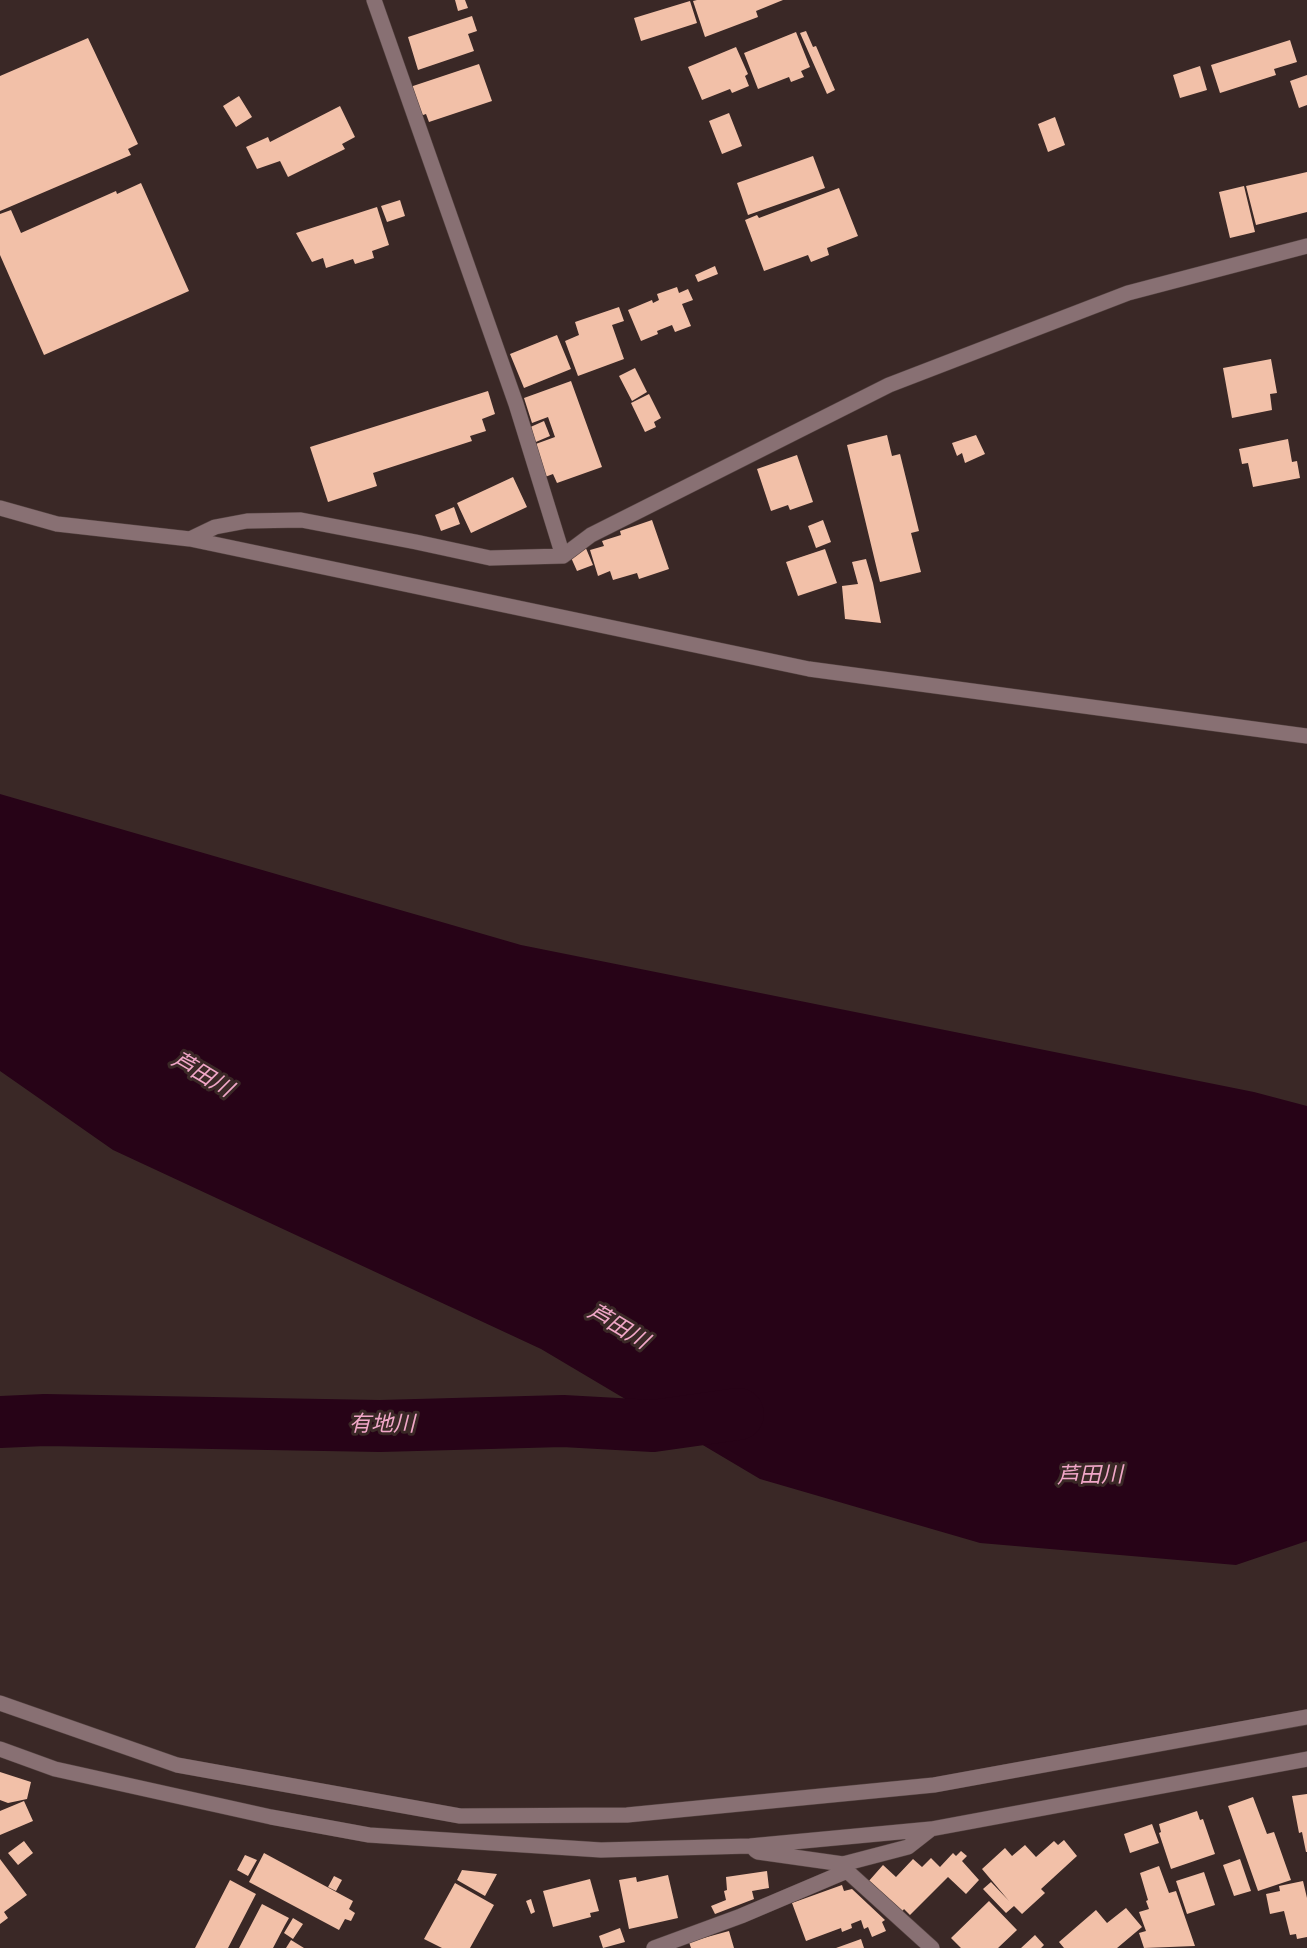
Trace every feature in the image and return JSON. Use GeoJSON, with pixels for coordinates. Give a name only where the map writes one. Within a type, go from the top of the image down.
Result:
{"type":"FeatureCollection","features":[{"type":"Feature","properties":{"kind":"street"},"geometry":{"type":"LineString","coordinates":[[374,0],[516,404],[562,556]]}},
{"type":"Feature","properties":{"kind":"street"},"geometry":{"type":"LineString","coordinates":[[190,538],[215,527],[247,521],[301,520],[490,558],[562,556],[591,535],[889,385],[1128,293],[1307,246]]}},
{"type":"Feature","properties":{"kind":"street"},"geometry":{"type":"LineString","coordinates":[[0,508],[57,524],[190,538],[809,669],[1307,736]]}},
{"type":"Feature","properties":{"kind":"street"},"geometry":{"type":"LineString","coordinates":[[0,1703],[177,1765],[460,1816],[627,1815],[934,1785],[1307,1717]]}},
{"type":"Feature","properties":{"kind":"street"},"geometry":{"type":"LineString","coordinates":[[0,1749],[55,1769],[271,1817],[369,1835],[602,1850],[750,1845],[931,1829],[1307,1759]]}},
{"type":"Feature","properties":{"kind":"street"},"geometry":{"type":"LineString","coordinates":[[654,1948],[741,1916],[845,1867],[908,1847],[931,1829]]}},
{"type":"Feature","properties":{"kind":"street"},"geometry":{"type":"LineString","coordinates":[[750,1845],[758,1852],[845,1867],[932,1948]]}},
{"type":"Feature","properties":{"kind":"water","name":"芦田川"},"geometry":{"type":"Polygon","coordinates":[[[0,794],[521,945],[1254,1092],[1307,1106],[1307,1541],[1236,1565],[980,1543],[760,1479],[541,1349],[113,1150],[0,1071],[0,794]]]}},
{"type":"Feature","properties":{"kind":"building"},"geometry":{"type":"Polygon","coordinates":[[[455,0],[465,0],[468,8],[458,11],[455,0]]]}},
{"type":"Feature","properties":{"kind":"building"},"geometry":{"type":"Polygon","coordinates":[[[783,0],[756,11],[758,17],[705,37],[693,1],[783,0]]]}},
{"type":"Feature","properties":{"kind":"building"},"geometry":{"type":"Polygon","coordinates":[[[690,1],[697,23],[641,41],[634,18],[690,1]]]}},
{"type":"Feature","properties":{"kind":"building"},"geometry":{"type":"Polygon","coordinates":[[[472,16],[477,31],[468,34],[474,51],[418,70],[408,37],[472,16]]]}},
{"type":"Feature","properties":{"kind":"building"},"geometry":{"type":"Polygon","coordinates":[[[806,31],[813,47],[816,46],[835,90],[827,94],[800,33],[806,31]]]}},
{"type":"Feature","properties":{"kind":"building"},"geometry":{"type":"Polygon","coordinates":[[[796,32],[810,67],[801,71],[804,77],[791,82],[789,77],[758,89],[744,53],[796,32]]]}},
{"type":"Feature","properties":{"kind":"building"},"geometry":{"type":"Polygon","coordinates":[[[88,38],[138,144],[128,149],[131,155],[0,211],[0,76],[88,38]]]}},
{"type":"Feature","properties":{"kind":"building"},"geometry":{"type":"Polygon","coordinates":[[[1290,40],[1297,62],[1274,69],[1276,75],[1220,93],[1211,65],[1290,40]]]}},
{"type":"Feature","properties":{"kind":"building"},"geometry":{"type":"Polygon","coordinates":[[[736,47],[748,74],[745,76],[749,86],[732,93],[730,89],[702,100],[688,67],[736,47]]]}},
{"type":"Feature","properties":{"kind":"building"},"geometry":{"type":"Polygon","coordinates":[[[479,64],[492,101],[429,122],[426,114],[420,116],[410,87],[479,64]]]}},
{"type":"Feature","properties":{"kind":"building"},"geometry":{"type":"Polygon","coordinates":[[[1200,66],[1207,90],[1180,98],[1173,75],[1200,66]]]}},
{"type":"Feature","properties":{"kind":"building"},"geometry":{"type":"Polygon","coordinates":[[[1307,75],[1307,105],[1299,108],[1290,81],[1307,75]]]}},
{"type":"Feature","properties":{"kind":"building"},"geometry":{"type":"Polygon","coordinates":[[[239,96],[252,117],[236,127],[223,106],[239,96]]]}},
{"type":"Feature","properties":{"kind":"building"},"geometry":{"type":"Polygon","coordinates":[[[340,106],[355,137],[342,144],[345,149],[288,177],[280,161],[257,169],[246,147],[268,137],[270,142],[340,106]]]}},
{"type":"Feature","properties":{"kind":"building"},"geometry":{"type":"Polygon","coordinates":[[[729,113],[742,146],[722,154],[709,121],[729,113]]]}},
{"type":"Feature","properties":{"kind":"building"},"geometry":{"type":"Polygon","coordinates":[[[1055,117],[1065,145],[1048,152],[1038,124],[1055,117]]]}},
{"type":"Feature","properties":{"kind":"building"},"geometry":{"type":"Polygon","coordinates":[[[813,156],[825,188],[748,215],[737,183],[813,156]]]}},
{"type":"Feature","properties":{"kind":"building"},"geometry":{"type":"Polygon","coordinates":[[[1307,172],[1307,212],[1256,225],[1246,186],[1307,172]]]}},
{"type":"Feature","properties":{"kind":"building"},"geometry":{"type":"Polygon","coordinates":[[[141,183],[189,291],[44,355],[0,255],[0,214],[11,210],[21,233],[116,191],[117,194],[141,183]]]}},
{"type":"Feature","properties":{"kind":"building"},"geometry":{"type":"Polygon","coordinates":[[[1244,186],[1255,232],[1230,238],[1219,192],[1244,186]]]}},
{"type":"Feature","properties":{"kind":"building"},"geometry":{"type":"Polygon","coordinates":[[[839,188],[858,236],[827,248],[829,255],[811,262],[808,255],[764,271],[745,220],[757,215],[759,218],[839,188]]]}},
{"type":"Feature","properties":{"kind":"building"},"geometry":{"type":"Polygon","coordinates":[[[400,200],[405,216],[387,222],[381,206],[400,200]]]}},
{"type":"Feature","properties":{"kind":"building"},"geometry":{"type":"Polygon","coordinates":[[[377,207],[389,245],[372,251],[374,258],[355,264],[353,259],[326,268],[323,258],[312,262],[296,233],[377,207]]]}},
{"type":"Feature","properties":{"kind":"building"},"geometry":{"type":"Polygon","coordinates":[[[715,266],[718,274],[698,282],[695,275],[715,266]]]}},
{"type":"Feature","properties":{"kind":"building"},"geometry":{"type":"Polygon","coordinates":[[[677,287],[679,293],[688,289],[693,300],[682,304],[691,326],[675,332],[672,325],[641,341],[628,310],[652,300],[653,303],[659,300],[657,294],[677,287]]]}},
{"type":"Feature","properties":{"kind":"building"},"geometry":{"type":"Polygon","coordinates":[[[619,307],[624,321],[612,325],[624,359],[578,376],[565,341],[579,335],[575,322],[619,307]]]}},
{"type":"Feature","properties":{"kind":"building"},"geometry":{"type":"Polygon","coordinates":[[[557,335],[571,369],[524,388],[510,354],[557,335]]]}},
{"type":"Feature","properties":{"kind":"building"},"geometry":{"type":"Polygon","coordinates":[[[1271,359],[1277,393],[1270,394],[1272,410],[1232,418],[1223,368],[1271,359]]]}},
{"type":"Feature","properties":{"kind":"building"},"geometry":{"type":"Polygon","coordinates":[[[635,368],[647,392],[632,401],[619,376],[635,368]]]}},
{"type":"Feature","properties":{"kind":"building"},"geometry":{"type":"Polygon","coordinates":[[[571,381],[602,467],[557,483],[553,474],[545,477],[533,445],[555,437],[548,417],[532,423],[524,398],[571,381]]]}},
{"type":"Feature","properties":{"kind":"building"},"geometry":{"type":"Polygon","coordinates":[[[488,391],[495,414],[482,419],[486,431],[470,436],[472,441],[373,473],[377,486],[328,502],[310,447],[488,391]]]}},
{"type":"Feature","properties":{"kind":"building"},"geometry":{"type":"Polygon","coordinates":[[[649,394],[661,418],[654,422],[656,427],[645,432],[631,403],[649,394]]]}},
{"type":"Feature","properties":{"kind":"building"},"geometry":{"type":"Polygon","coordinates":[[[544,421],[550,436],[531,444],[526,429],[544,421]]]}},
{"type":"Feature","properties":{"kind":"building"},"geometry":{"type":"Polygon","coordinates":[[[887,435],[892,456],[900,454],[919,531],[911,533],[921,572],[880,582],[847,445],[887,435]]]}},
{"type":"Feature","properties":{"kind":"building"},"geometry":{"type":"Polygon","coordinates":[[[976,435],[985,454],[965,463],[962,453],[957,456],[952,443],[976,435]]]}},
{"type":"Feature","properties":{"kind":"building"},"geometry":{"type":"Polygon","coordinates":[[[1288,439],[1292,462],[1297,461],[1300,478],[1253,487],[1248,463],[1242,464],[1239,449],[1288,439]]]}},
{"type":"Feature","properties":{"kind":"building"},"geometry":{"type":"Polygon","coordinates":[[[797,455],[813,502],[790,510],[788,505],[771,511],[757,469],[797,455]]]}},
{"type":"Feature","properties":{"kind":"building"},"geometry":{"type":"Polygon","coordinates":[[[513,477],[527,507],[471,533],[457,503],[513,477]]]}},
{"type":"Feature","properties":{"kind":"building"},"geometry":{"type":"Polygon","coordinates":[[[454,507],[460,524],[441,531],[435,515],[454,507]]]}},
{"type":"Feature","properties":{"kind":"building"},"geometry":{"type":"Polygon","coordinates":[[[652,520],[669,569],[639,579],[637,573],[613,580],[610,571],[598,576],[590,550],[604,546],[602,541],[621,535],[620,531],[652,520]]]}},
{"type":"Feature","properties":{"kind":"building"},"geometry":{"type":"Polygon","coordinates":[[[823,520],[831,542],[816,548],[808,526],[823,520]]]}},
{"type":"Feature","properties":{"kind":"building"},"geometry":{"type":"Polygon","coordinates":[[[585,546],[593,565],[577,571],[569,553],[585,546]]]}},
{"type":"Feature","properties":{"kind":"building"},"geometry":{"type":"Polygon","coordinates":[[[825,549],[837,583],[798,596],[786,562],[825,549]]]}},
{"type":"Feature","properties":{"kind":"building"},"geometry":{"type":"Polygon","coordinates":[[[866,559],[881,623],[845,619],[842,586],[858,584],[852,562],[866,559]]]}},
{"type":"Feature","properties":{"kind":"building"},"geometry":{"type":"Polygon","coordinates":[[[0,1772],[31,1782],[27,1799],[8,1803],[0,1800],[0,1772]]]}},
{"type":"Feature","properties":{"kind":"building"},"geometry":{"type":"Polygon","coordinates":[[[1307,1794],[1306,1852],[1302,1832],[1299,1833],[1292,1796],[1307,1794]]]}},
{"type":"Feature","properties":{"kind":"building"},"geometry":{"type":"Polygon","coordinates":[[[1253,1797],[1267,1834],[1274,1832],[1291,1880],[1258,1891],[1228,1806],[1253,1797]]]}},
{"type":"Feature","properties":{"kind":"building"},"geometry":{"type":"Polygon","coordinates":[[[24,1801],[33,1821],[0,1835],[0,1811],[24,1801]]]}},
{"type":"Feature","properties":{"kind":"building"},"geometry":{"type":"Polygon","coordinates":[[[1197,1811],[1200,1820],[1203,1819],[1215,1854],[1171,1869],[1159,1833],[1161,1832],[1159,1824],[1197,1811]]]}},
{"type":"Feature","properties":{"kind":"building"},"geometry":{"type":"Polygon","coordinates":[[[1152,1824],[1159,1843],[1130,1853],[1124,1834],[1152,1824]]]}},
{"type":"Feature","properties":{"kind":"building"},"geometry":{"type":"Polygon","coordinates":[[[1064,1840],[1077,1856],[1041,1889],[1045,1893],[1022,1914],[1014,1906],[1006,1913],[983,1889],[991,1882],[1009,1901],[982,1869],[1005,1848],[1012,1856],[1025,1845],[1036,1857],[1054,1841],[1058,1845],[1064,1840]]]}},
{"type":"Feature","properties":{"kind":"building"},"geometry":{"type":"Polygon","coordinates":[[[24,1841],[33,1853],[18,1865],[8,1853],[24,1841]]]}},
{"type":"Feature","properties":{"kind":"building"},"geometry":{"type":"Polygon","coordinates":[[[961,1851],[967,1856],[962,1861],[979,1880],[966,1894],[948,1877],[910,1915],[904,1909],[901,1913],[868,1882],[883,1865],[896,1877],[913,1859],[922,1867],[931,1858],[940,1867],[953,1853],[956,1856],[961,1851]]]}},
{"type":"Feature","properties":{"kind":"building"},"geometry":{"type":"Polygon","coordinates":[[[264,1853],[353,1901],[349,1909],[355,1913],[351,1921],[345,1919],[339,1930],[249,1882],[264,1853]]]}},
{"type":"Feature","properties":{"kind":"building"},"geometry":{"type":"Polygon","coordinates":[[[245,1855],[257,1860],[248,1876],[237,1870],[245,1855]]]}},
{"type":"Feature","properties":{"kind":"building"},"geometry":{"type":"Polygon","coordinates":[[[0,1859],[27,1895],[4,1912],[8,1918],[0,1924],[0,1859]]]}},
{"type":"Feature","properties":{"kind":"building"},"geometry":{"type":"Polygon","coordinates":[[[1240,1859],[1251,1891],[1234,1896],[1223,1865],[1240,1859]]]}},
{"type":"Feature","properties":{"kind":"building"},"geometry":{"type":"Polygon","coordinates":[[[1159,1866],[1169,1893],[1176,1891],[1195,1946],[1144,1948],[1139,1933],[1146,1931],[1139,1912],[1149,1909],[1140,1873],[1159,1866]]]}},
{"type":"Feature","properties":{"kind":"building"},"geometry":{"type":"Polygon","coordinates":[[[462,1870],[497,1874],[485,1896],[457,1880],[462,1870]]]}},
{"type":"Feature","properties":{"kind":"building"},"geometry":{"type":"Polygon","coordinates":[[[767,1871],[769,1888],[752,1891],[754,1899],[715,1914],[711,1906],[726,1900],[724,1891],[727,1890],[726,1877],[767,1871]]]}},
{"type":"Feature","properties":{"kind":"building"},"geometry":{"type":"Polygon","coordinates":[[[1204,1872],[1215,1905],[1187,1914],[1176,1881],[1204,1872]]]}},
{"type":"Feature","properties":{"kind":"building"},"geometry":{"type":"Polygon","coordinates":[[[668,1875],[678,1918],[629,1929],[619,1880],[636,1877],[637,1882],[668,1875]]]}},
{"type":"Feature","properties":{"kind":"building"},"geometry":{"type":"Polygon","coordinates":[[[334,1876],[342,1880],[336,1891],[328,1887],[334,1876]]]}},
{"type":"Feature","properties":{"kind":"building"},"geometry":{"type":"Polygon","coordinates":[[[590,1879],[599,1911],[590,1913],[591,1917],[553,1927],[543,1891],[590,1879]]]}},
{"type":"Feature","properties":{"kind":"building"},"geometry":{"type":"Polygon","coordinates":[[[230,1880],[256,1894],[228,1948],[195,1948],[230,1880]]]}},
{"type":"Feature","properties":{"kind":"building"},"geometry":{"type":"Polygon","coordinates":[[[1303,1881],[1307,1898],[1307,1937],[1297,1939],[1296,1934],[1290,1935],[1284,1911],[1270,1914],[1266,1894],[1280,1891],[1279,1886],[1303,1881]]]}},
{"type":"Feature","properties":{"kind":"building"},"geometry":{"type":"Polygon","coordinates":[[[455,1883],[494,1905],[470,1948],[442,1948],[424,1939],[455,1883]]]}},
{"type":"Feature","properties":{"kind":"building"},"geometry":{"type":"Polygon","coordinates":[[[842,1885],[844,1891],[852,1889],[885,1920],[882,1922],[886,1931],[872,1937],[868,1927],[864,1929],[861,1920],[851,1924],[852,1928],[842,1932],[841,1928],[806,1941],[792,1903],[842,1885]]]}},
{"type":"Feature","properties":{"kind":"building"},"geometry":{"type":"Polygon","coordinates":[[[531,1899],[535,1912],[531,1914],[526,1901],[531,1899]]]}},
{"type":"Feature","properties":{"kind":"building"},"geometry":{"type":"Polygon","coordinates":[[[989,1901],[1017,1930],[998,1948],[961,1948],[951,1938],[989,1901]]]}},
{"type":"Feature","properties":{"kind":"building"},"geometry":{"type":"Polygon","coordinates":[[[262,1904],[289,1918],[273,1948],[239,1948],[262,1904]]]}},
{"type":"Feature","properties":{"kind":"building"},"geometry":{"type":"Polygon","coordinates":[[[1126,1908],[1142,1927],[1117,1948],[1064,1948],[1059,1942],[1096,1910],[1107,1923],[1126,1908]]]}},
{"type":"Feature","properties":{"kind":"building"},"geometry":{"type":"Polygon","coordinates":[[[293,1918],[303,1924],[293,1939],[284,1933],[293,1918]]]}},
{"type":"Feature","properties":{"kind":"building"},"geometry":{"type":"Polygon","coordinates":[[[620,1928],[625,1942],[603,1948],[599,1936],[620,1928]]]}},
{"type":"Feature","properties":{"kind":"building"},"geometry":{"type":"Polygon","coordinates":[[[729,1931],[734,1948],[691,1948],[689,1942],[729,1931]]]}},
{"type":"Feature","properties":{"kind":"building"},"geometry":{"type":"Polygon","coordinates":[[[1035,1935],[1044,1945],[1041,1948],[1021,1948],[1035,1935]]]}},
{"type":"Feature","properties":{"kind":"building"},"geometry":{"type":"Polygon","coordinates":[[[861,1939],[864,1948],[836,1948],[861,1939]]]}},
{"type":"Feature","properties":{"kind":"building"},"geometry":{"type":"Polygon","coordinates":[[[291,1940],[304,1948],[286,1948],[291,1940]]]}},
{"type":"Feature","properties":{"kind":"waterway","name":"有地川"},"geometry":{"type":"LineString","coordinates":[[0,1422],[45,1420],[380,1426],[563,1421],[653,1426],[738,1414]]}}]}
